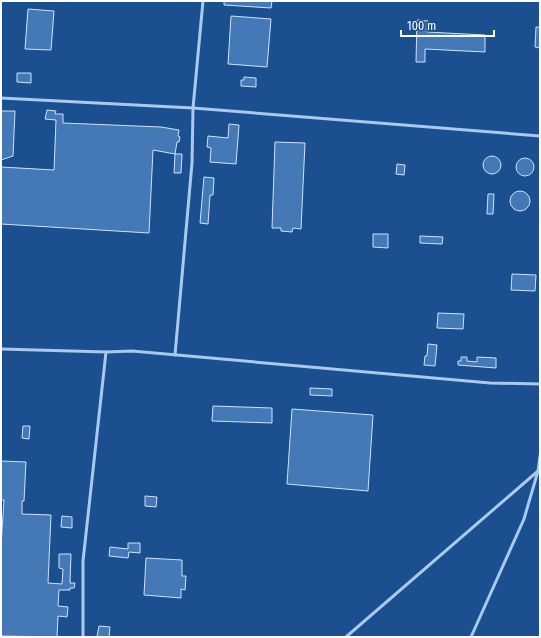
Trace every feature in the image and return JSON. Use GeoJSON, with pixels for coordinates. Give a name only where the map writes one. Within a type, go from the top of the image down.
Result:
{"type":"FeatureCollection","features":[{"type":"Feature","properties":{"kind":"lane"},"geometry":{"type":"LineString","coordinates":[[175,355],[192,163],[193,108],[203,1]]}},
{"type":"Feature","properties":{"kind":"lane"},"geometry":{"type":"LineString","coordinates":[[1,98],[193,108],[540,136]]}},
{"type":"Feature","properties":{"kind":"lane"},"geometry":{"type":"LineString","coordinates":[[1,349],[106,352],[132,351],[490,383],[540,384]]}},
{"type":"Feature","properties":{"kind":"lane"},"geometry":{"type":"LineString","coordinates":[[83,637],[83,561],[106,352]]}},
{"type":"Feature","properties":{"kind":"lane"},"geometry":{"type":"LineString","coordinates":[[471,637],[524,519],[538,471],[540,456]]}},
{"type":"Feature","properties":{"kind":"lane"},"geometry":{"type":"LineString","coordinates":[[346,637],[538,471]]}},
{"type":"Feature","properties":{"kind":"building"},"geometry":{"type":"Polygon","coordinates":[[[224,1],[272,1],[271,8],[224,5],[224,1]]]}},
{"type":"Feature","properties":{"kind":"building"},"geometry":{"type":"Polygon","coordinates":[[[28,9],[54,11],[51,50],[25,49],[28,9]]]}},
{"type":"Feature","properties":{"kind":"building"},"geometry":{"type":"Polygon","coordinates":[[[231,16],[271,19],[267,67],[228,64],[231,16]]]}},
{"type":"Feature","properties":{"kind":"building"},"geometry":{"type":"Polygon","coordinates":[[[417,20],[428,21],[427,32],[485,35],[485,52],[425,49],[425,62],[416,62],[417,20]]]}},
{"type":"Feature","properties":{"kind":"building"},"geometry":{"type":"Polygon","coordinates":[[[536,27],[540,27],[540,48],[535,47],[536,27]]]}},
{"type":"Feature","properties":{"kind":"building"},"geometry":{"type":"Polygon","coordinates":[[[17,73],[31,73],[31,83],[17,82],[17,73]]]}},
{"type":"Feature","properties":{"kind":"building"},"geometry":{"type":"Polygon","coordinates":[[[244,77],[256,78],[256,87],[241,86],[241,80],[244,80],[244,77]]]}},
{"type":"Feature","properties":{"kind":"building"},"geometry":{"type":"Polygon","coordinates":[[[47,110],[56,111],[55,114],[63,114],[63,123],[161,127],[179,130],[178,136],[180,137],[179,142],[177,142],[175,154],[153,150],[149,233],[1,224],[1,167],[54,170],[56,120],[45,119],[47,110]]]}},
{"type":"Feature","properties":{"kind":"building"},"geometry":{"type":"Polygon","coordinates":[[[1,111],[15,111],[13,156],[1,160],[1,111]]]}},
{"type":"Feature","properties":{"kind":"building"},"geometry":{"type":"Polygon","coordinates":[[[229,124],[239,125],[236,164],[210,162],[211,148],[207,147],[208,136],[228,138],[229,124]]]}},
{"type":"Feature","properties":{"kind":"building"},"geometry":{"type":"Polygon","coordinates":[[[275,142],[305,143],[301,229],[293,228],[292,232],[281,231],[281,228],[272,228],[275,142]]]}},
{"type":"Feature","properties":{"kind":"building"},"geometry":{"type":"Polygon","coordinates":[[[175,154],[182,154],[181,173],[174,173],[175,154]]]}},
{"type":"Feature","properties":{"kind":"building"},"geometry":{"type":"Polygon","coordinates":[[[488,156],[496,156],[501,161],[499,172],[496,174],[488,174],[483,169],[483,161],[488,156]]]}},
{"type":"Feature","properties":{"kind":"building"},"geometry":{"type":"Polygon","coordinates":[[[525,158],[531,161],[534,167],[531,173],[525,176],[519,173],[516,167],[519,161],[525,158]]]}},
{"type":"Feature","properties":{"kind":"building"},"geometry":{"type":"Polygon","coordinates":[[[397,164],[405,165],[404,175],[396,174],[397,164]]]}},
{"type":"Feature","properties":{"kind":"building"},"geometry":{"type":"Polygon","coordinates":[[[204,177],[214,178],[213,195],[210,195],[208,224],[200,223],[204,177]]]}},
{"type":"Feature","properties":{"kind":"building"},"geometry":{"type":"Polygon","coordinates":[[[520,191],[527,194],[530,201],[527,208],[520,211],[513,208],[510,201],[513,194],[520,191]]]}},
{"type":"Feature","properties":{"kind":"building"},"geometry":{"type":"Polygon","coordinates":[[[488,194],[494,194],[493,214],[487,214],[488,194]]]}},
{"type":"Feature","properties":{"kind":"building"},"geometry":{"type":"Polygon","coordinates":[[[373,234],[388,234],[388,248],[373,247],[373,234]]]}},
{"type":"Feature","properties":{"kind":"building"},"geometry":{"type":"Polygon","coordinates":[[[420,236],[443,237],[442,244],[420,243],[420,236]]]}},
{"type":"Feature","properties":{"kind":"building"},"geometry":{"type":"Polygon","coordinates":[[[512,274],[536,275],[535,291],[511,290],[512,274]]]}},
{"type":"Feature","properties":{"kind":"building"},"geometry":{"type":"Polygon","coordinates":[[[438,313],[464,314],[463,329],[437,328],[438,313]]]}},
{"type":"Feature","properties":{"kind":"building"},"geometry":{"type":"Polygon","coordinates":[[[428,344],[437,345],[435,366],[424,365],[425,356],[427,356],[428,344]]]}},
{"type":"Feature","properties":{"kind":"building"},"geometry":{"type":"Polygon","coordinates":[[[461,357],[467,357],[467,361],[477,362],[477,357],[496,358],[496,368],[458,365],[458,361],[461,361],[461,357]]]}},
{"type":"Feature","properties":{"kind":"building"},"geometry":{"type":"Polygon","coordinates":[[[310,388],[332,389],[332,396],[310,395],[310,388]]]}},
{"type":"Feature","properties":{"kind":"building"},"geometry":{"type":"Polygon","coordinates":[[[213,406],[272,408],[272,423],[212,421],[213,406]]]}},
{"type":"Feature","properties":{"kind":"building"},"geometry":{"type":"Polygon","coordinates":[[[292,409],[373,415],[368,491],[287,484],[292,409]]]}},
{"type":"Feature","properties":{"kind":"building"},"geometry":{"type":"Polygon","coordinates":[[[23,426],[30,426],[29,439],[22,438],[23,426]]]}},
{"type":"Feature","properties":{"kind":"building"},"geometry":{"type":"Polygon","coordinates":[[[1,461],[26,462],[22,514],[51,515],[48,583],[62,584],[63,569],[59,568],[59,554],[71,554],[70,583],[75,583],[74,588],[70,588],[70,590],[59,590],[58,606],[68,607],[67,617],[58,616],[57,637],[1,636],[1,546],[4,500],[1,500],[1,461]]]}},
{"type":"Feature","properties":{"kind":"building"},"geometry":{"type":"Polygon","coordinates":[[[145,496],[157,497],[156,507],[145,506],[145,496]]]}},
{"type":"Feature","properties":{"kind":"building"},"geometry":{"type":"Polygon","coordinates":[[[62,516],[72,517],[72,528],[61,527],[62,516]]]}},
{"type":"Feature","properties":{"kind":"building"},"geometry":{"type":"Polygon","coordinates":[[[128,543],[140,543],[140,553],[129,552],[128,558],[109,556],[110,547],[128,549],[128,543]]]}},
{"type":"Feature","properties":{"kind":"building"},"geometry":{"type":"Polygon","coordinates":[[[146,558],[182,560],[182,576],[186,576],[185,590],[181,589],[181,598],[144,595],[146,558]]]}},
{"type":"Feature","properties":{"kind":"building"},"geometry":{"type":"Polygon","coordinates":[[[99,626],[110,627],[109,637],[97,637],[99,626]]]}}]}
